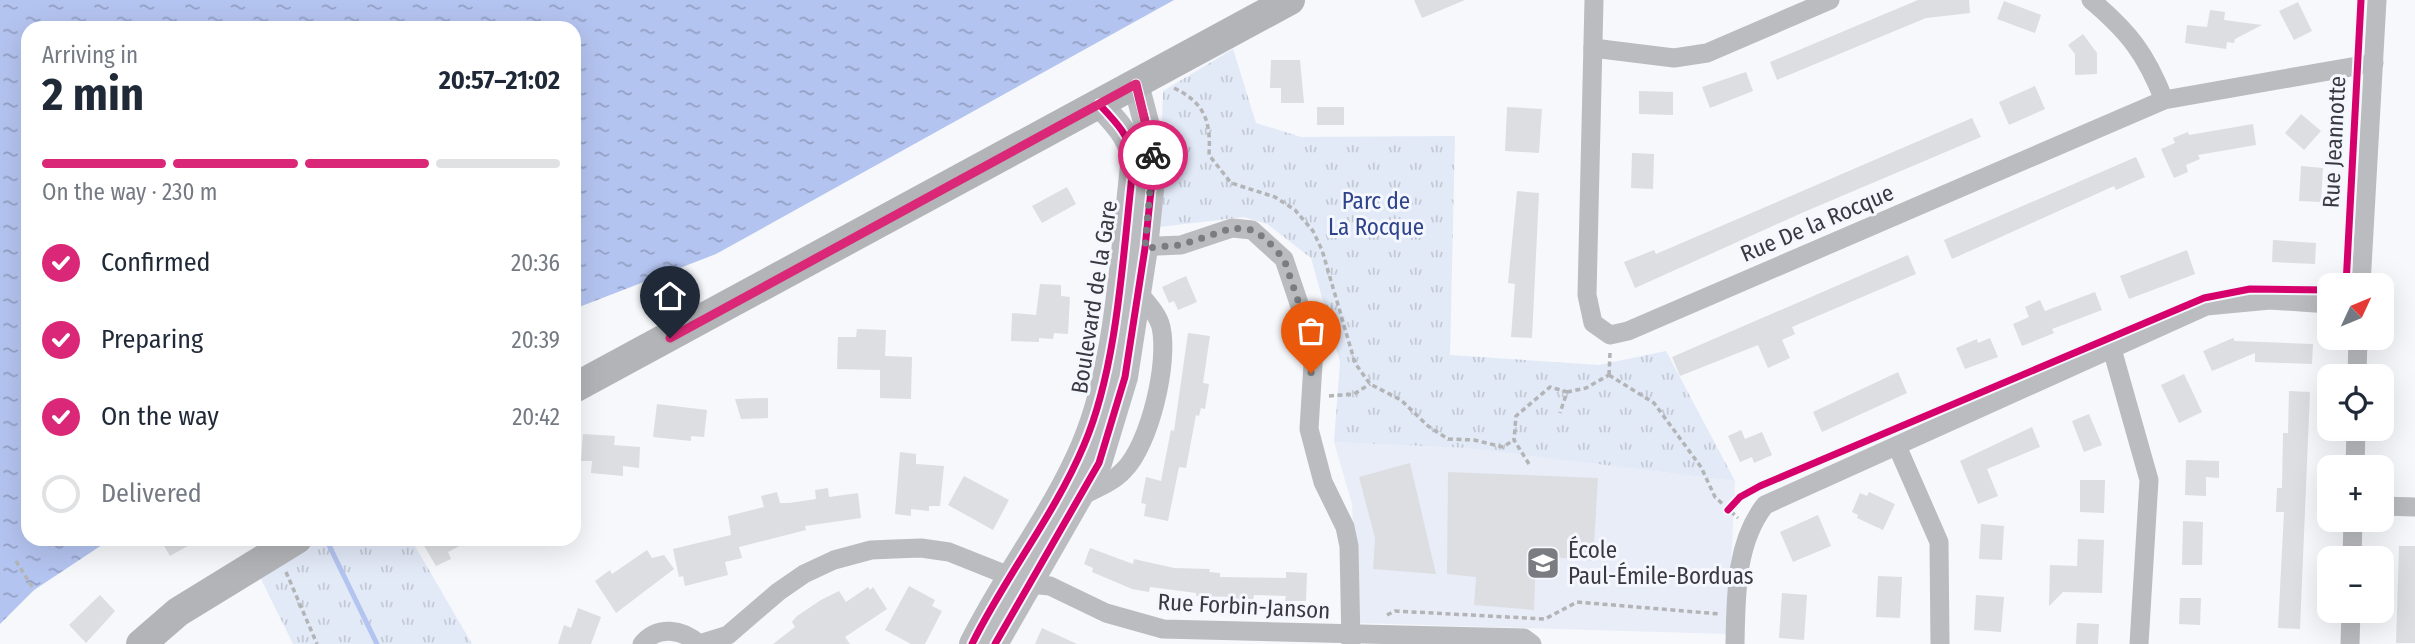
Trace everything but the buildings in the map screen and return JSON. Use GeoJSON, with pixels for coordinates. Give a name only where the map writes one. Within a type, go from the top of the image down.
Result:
{"type":"FeatureCollection","features":[{"type":"Feature","properties":{"kind":"main road"},"geometry":{"type":"LineString","coordinates":[[581,384],[1290,0]]}},
{"type":"Feature","properties":{"kind":"main road"},"geometry":{"type":"LineString","coordinates":[[141,644],[178,612],[285,546]]}},
{"type":"Feature","properties":{"kind":"street"},"geometry":{"type":"LineString","coordinates":[[1594,0],[1587,295],[1593,323],[1610,335]]}},
{"type":"Feature","properties":{"kind":"street"},"geometry":{"type":"LineString","coordinates":[[1593,48],[1674,58],[1707,52],[1830,0]]}},
{"type":"Feature","properties":{"kind":"street"},"geometry":{"type":"LineString","coordinates":[[2091,0],[2128,34],[2148,61],[2164,100]]}},
{"type":"Feature","properties":{"kind":"street","name":"Rue Jeannotte"},"geometry":{"type":"LineString","coordinates":[[2362,273],[2377,0]]}},
{"type":"Feature","properties":{"kind":"street","name":"Rue De la Rocque"},"geometry":{"type":"LineString","coordinates":[[1610,335],[1640,326],[2164,100],[2374,63]]}},
{"type":"Feature","properties":{"kind":"street","name":"Boulevard de la Gare"},"geometry":{"type":"LineString","coordinates":[[995,644],[1038,534],[1085,443],[1106,370],[1153,149],[1143,80]]}},
{"type":"Feature","properties":{"kind":"street","name":"Boulevard de la Gare"},"geometry":{"type":"LineString","coordinates":[[972,644],[1083,495],[1099,463],[1116,412],[1133,335],[1138,291],[1134,247],[1134,159],[1131,144],[1120,126],[1099,104]]}},
{"type":"Feature","properties":{"kind":"street"},"geometry":{"type":"LineString","coordinates":[[1134,247],[1181,245],[1232,228],[1252,230],[1265,238],[1284,259],[1314,348],[1309,429],[1323,482],[1345,527],[1349,546],[1351,640]]}},
{"type":"Feature","properties":{"kind":"street"},"geometry":{"type":"LineString","coordinates":[[1735,644],[1741,558],[1751,523],[1765,505],[2206,306],[2260,300],[2317,303]]}},
{"type":"Feature","properties":{"kind":"street"},"geometry":{"type":"LineString","coordinates":[[2112,349],[2150,480],[2139,644]]}},
{"type":"Feature","properties":{"kind":"street"},"geometry":{"type":"LineString","coordinates":[[1897,446],[1939,542],[1940,644]]}},
{"type":"Feature","properties":{"kind":"street"},"geometry":{"type":"LineString","coordinates":[[2394,506],[2415,507]]}},
{"type":"Feature","properties":{"kind":"street","name":"Rue Forbin-Janson"},"geometry":{"type":"LineString","coordinates":[[642,644],[660,632],[676,631],[699,644],[728,635],[778,592],[804,574],[834,560],[871,550],[921,548],[948,552],[1018,581],[1050,586],[1105,612],[1163,629],[1351,640],[1524,638],[1532,644]]}},
{"type":"Feature","properties":{"kind":"street"},"geometry":{"type":"LineString","coordinates":[[2350,644],[2351,623]]}},
{"type":"Feature","properties":{"kind":"path"},"geometry":{"type":"LineString","coordinates":[[1143,80],[1194,98],[1210,128],[1209,155],[1231,183],[1275,197],[1295,210],[1313,231],[1322,250],[1354,363],[1370,384],[1401,400],[1428,426],[1448,439],[1474,440],[1503,447],[1514,440]]}},
{"type":"Feature","properties":{"kind":"path"},"geometry":{"type":"LineString","coordinates":[[1609,376],[1610,335]]}},
{"type":"Feature","properties":{"kind":"path"},"geometry":{"type":"LineString","coordinates":[[1530,464],[1514,440],[1516,416],[1550,387],[1567,392],[1586,388],[1609,376]]}},
{"type":"Feature","properties":{"kind":"path"},"geometry":{"type":"LineString","coordinates":[[1609,376],[1654,403],[1696,459],[1715,498],[1751,523]]}},
{"type":"Feature","properties":{"kind":"path"},"geometry":{"type":"LineString","coordinates":[[1309,398],[1354,394],[1370,384]]}},
{"type":"Feature","properties":{"kind":"path"},"geometry":{"type":"LineString","coordinates":[[1560,413],[1567,392]]}},
{"type":"Feature","properties":{"kind":"path"},"geometry":{"type":"LineString","coordinates":[[287,546],[317,644]]}},
{"type":"Feature","properties":{"kind":"path"},"geometry":{"type":"LineString","coordinates":[[16,561],[34,590]]}},
{"type":"Feature","properties":{"kind":"path"},"geometry":{"type":"LineString","coordinates":[[1384,617],[1395,611],[1545,619],[1577,602],[1735,615]]}},
{"type":"Feature","properties":{"kind":"shaded area","name":"École Paul-Émile-Borduas"},"geometry":{"type":"Polygon","coordinates":[[[1334,442],[1468,448],[1735,481],[1728,634],[1358,623],[1352,504],[1334,442]]]}},
{"type":"Feature","properties":{"kind":"green space","name":"Parc de La Rocque"},"geometry":{"type":"Polygon","coordinates":[[[1233,49],[1256,123],[1301,137],[1455,136],[1450,355],[1599,365],[1666,351],[1735,481],[1468,448],[1334,442],[1340,362],[1311,258],[1267,224],[1244,217],[1159,227],[1163,91],[1233,49]]]}},
{"type":"Feature","properties":{"kind":"green space"},"geometry":{"type":"Polygon","coordinates":[[[300,546],[415,546],[472,644],[293,644],[258,573],[300,546]]]}},
{"type":"Feature","properties":{"kind":"water"},"geometry":{"type":"Polygon","coordinates":[[[0,0],[1174,0],[716,254],[581,306],[581,21],[21,21],[21,546],[100,546],[34,590],[0,624],[0,0]]]}},
{"type":"Feature","properties":{"kind":"waterway"},"geometry":{"type":"LineString","coordinates":[[329,546],[377,644]]}},
{"type":"Feature","properties":{"kind":"cycle path"},"geometry":{"type":"LineString","coordinates":[[2347,273],[2361,0]]}},
{"type":"Feature","properties":{"kind":"cycle path"},"geometry":{"type":"LineString","coordinates":[[995,644],[1099,463],[1125,377],[1145,248],[1153,171],[1153,149],[1136,84]]}},
{"type":"Feature","properties":{"kind":"cycle path"},"geometry":{"type":"LineString","coordinates":[[972,644],[1072,471],[1096,413],[1105,378],[1118,304],[1134,158],[1125,135],[1099,104]]}},
{"type":"Feature","properties":{"kind":"cycle path"},"geometry":{"type":"LineString","coordinates":[[1728,510],[1740,497],[1760,486],[2204,298],[2250,289],[2317,290]]}},
{"type":"Feature","properties":{"kind":"way so far"},"geometry":{"type":"LineString","coordinates":[[1153,155],[1145,248],[1181,245],[1232,228],[1252,230],[1265,238],[1284,259],[1314,348],[1311,373]]}},
{"type":"Feature","properties":{"kind":"place","name":"École Paul-Émile-Borduas"},"geometry":{"type":"Point","coordinates":[1543,563]}},
{"type":"Feature","properties":{"kind":"route"},"geometry":{"type":"LineString","coordinates":[[670,338],[1136,84],[1153,155]]}}]}
